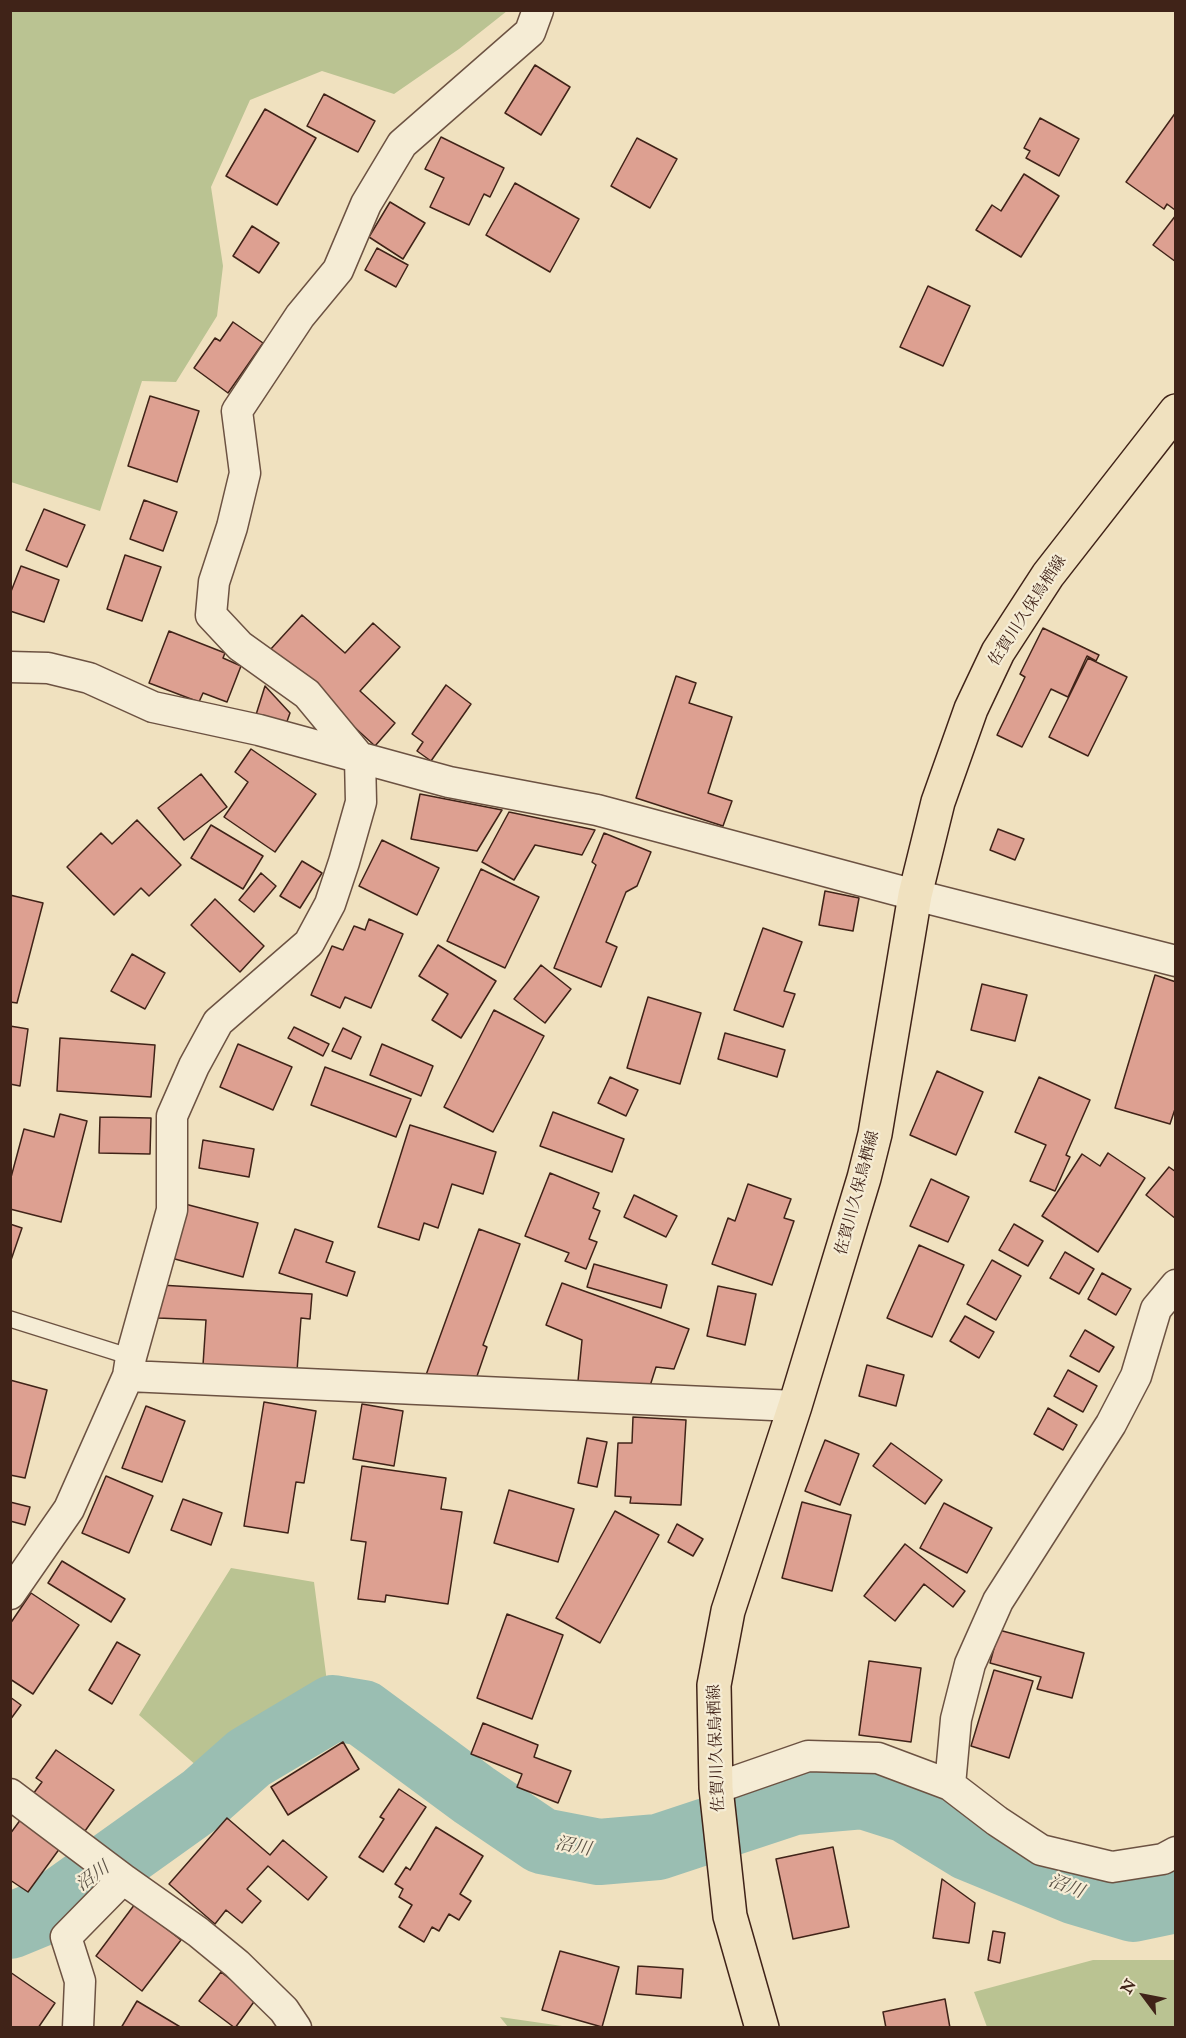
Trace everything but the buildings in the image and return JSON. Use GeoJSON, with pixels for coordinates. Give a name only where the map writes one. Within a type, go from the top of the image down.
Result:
{"type":"FeatureCollection","features":[{"type":"Feature","properties":{"kind":"main road","name":"佐賀川久保鳥栖線"},"geometry":{"type":"LineString","coordinates":[[762,2028],[730,1916],[716,1788],[714,1685],[728,1611],[795,1406],[864,1178],[875,1134],[915,895],[938,802],[971,709],[998,652],[1048,575],[1176,411]]}},
{"type":"Feature","properties":{"kind":"street"},"geometry":{"type":"LineString","coordinates":[[10,1594],[69,1509],[130,1367],[172,1210],[172,1116],[194,1066],[218,1022],[309,943],[330,904],[361,802],[360,758],[307,694],[240,646],[211,615],[214,582],[232,527],[244,473],[237,411],[300,316],[338,270],[366,204],[402,144],[530,32],[538,10]]}},
{"type":"Feature","properties":{"kind":"street"},"geometry":{"type":"LineString","coordinates":[[10,668],[48,668],[89,678],[153,707],[259,730],[449,782],[597,810],[1176,962]]}},
{"type":"Feature","properties":{"kind":"street"},"geometry":{"type":"LineString","coordinates":[[950,1785],[956,1719],[970,1664],[998,1601],[1111,1424],[1136,1376],[1156,1309],[1176,1285]]}},
{"type":"Feature","properties":{"kind":"street"},"geometry":{"type":"LineString","coordinates":[[130,1367],[795,1406]]}},
{"type":"Feature","properties":{"kind":"street"},"geometry":{"type":"LineString","coordinates":[[716,1788],[808,1756],[878,1758],[950,1785],[997,1821],[1041,1850],[1112,1867],[1163,1859],[1176,1852]]}},
{"type":"Feature","properties":{"kind":"street"},"geometry":{"type":"LineString","coordinates":[[10,1794],[198,1932],[237,1964],[284,2010],[296,2028]]}},
{"type":"Feature","properties":{"kind":"street"},"geometry":{"type":"LineString","coordinates":[[78,2028],[80,1981],[66,1937],[123,1879]]}},
{"type":"Feature","properties":{"kind":"lane"},"geometry":{"type":"LineString","coordinates":[[10,1319],[130,1367]]}},
{"type":"Feature","properties":{"kind":"green space"},"geometry":{"type":"Polygon","coordinates":[[[10,11],[507,11],[459,49],[394,94],[322,71],[250,100],[211,187],[223,266],[217,316],[176,382],[142,381],[100,511],[11,482],[10,11]]]}},
{"type":"Feature","properties":{"kind":"green space"},"geometry":{"type":"Polygon","coordinates":[[[231,1568],[314,1582],[327,1682],[198,1767],[139,1715],[231,1568]]]}},
{"type":"Feature","properties":{"kind":"green space"},"geometry":{"type":"Polygon","coordinates":[[[1093,1960],[1175,1960],[1175,2027],[987,2027],[974,1992],[1093,1960]]]}},
{"type":"Feature","properties":{"kind":"green space"},"geometry":{"type":"Polygon","coordinates":[[[500,2017],[569,2027],[508,2027],[500,2017]]]}},
{"type":"Feature","properties":{"kind":"waterway","name":"沼川"},"geometry":{"type":"LineString","coordinates":[[10,1926],[44,1912],[205,1797],[249,1758],[333,1708],[363,1713],[474,1795],[542,1841],[599,1852],[658,1847],[794,1802],[863,1796],[907,1810],[969,1848],[1076,1892],[1133,1909],[1176,1900]]}}]}
